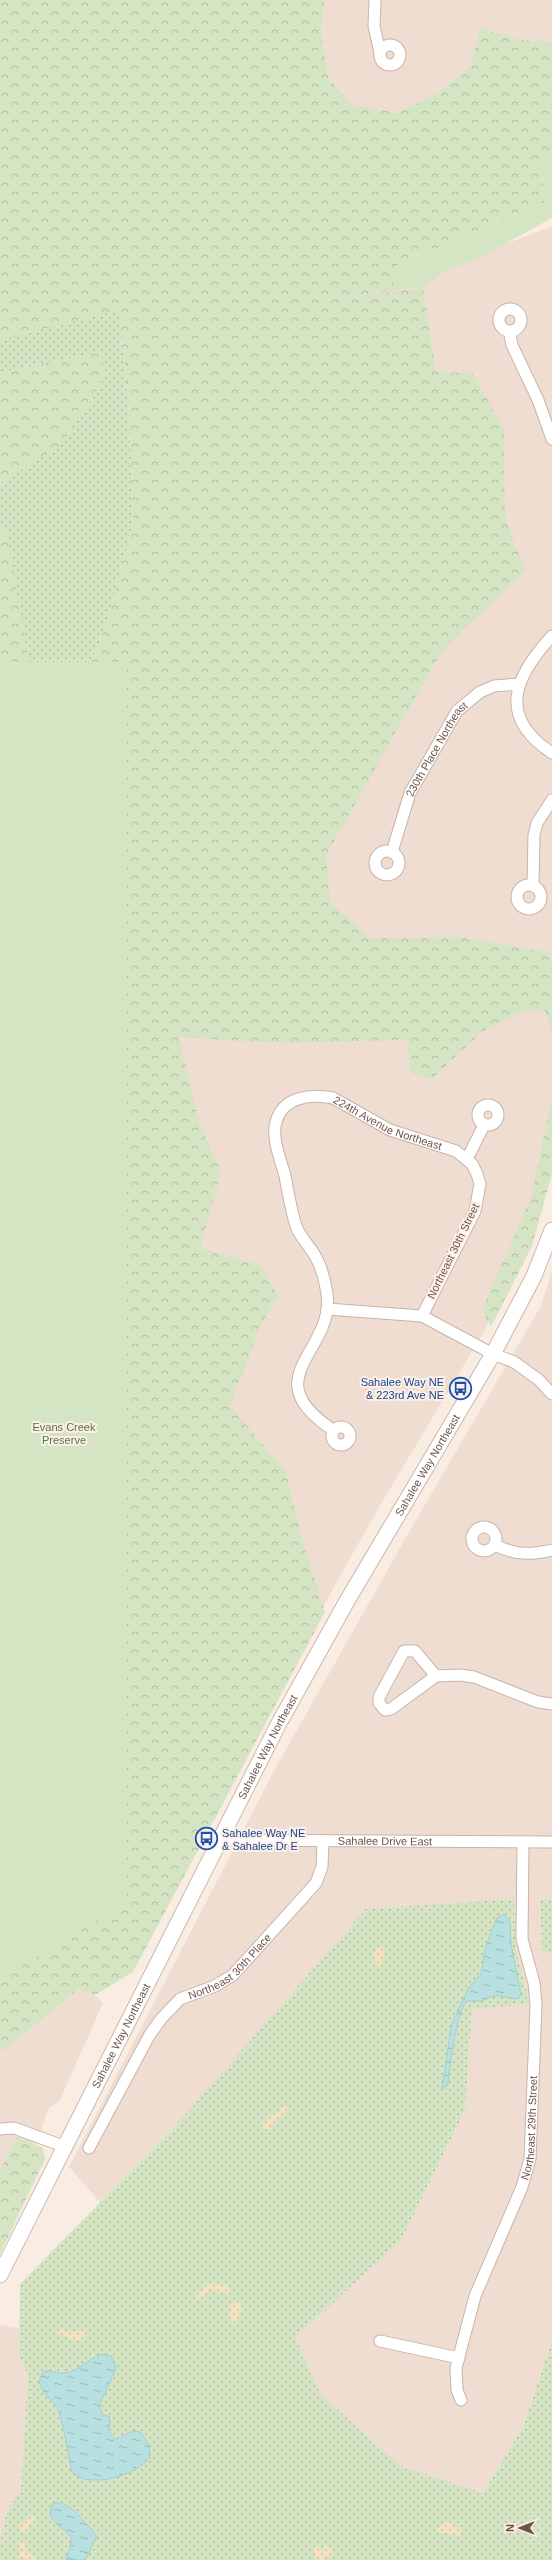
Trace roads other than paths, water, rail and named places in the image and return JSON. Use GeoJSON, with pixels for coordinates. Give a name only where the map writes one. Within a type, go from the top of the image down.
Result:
{"type":"FeatureCollection","features":[{"type":"Feature","properties":{"kind":"main road","name":"Sahalee Way Northeast"},"geometry":{"type":"LineString","coordinates":[[0,2275],[278,1725],[332,1629],[493,1354],[534,1276],[552,1230]]}},
{"type":"Feature","properties":{"kind":"street"},"geometry":{"type":"LineString","coordinates":[[375,0],[374,26],[380,53]]}},
{"type":"Feature","properties":{"kind":"street"},"geometry":{"type":"LineString","coordinates":[[509,331],[512,345],[538,400],[552,439]]}},
{"type":"Feature","properties":{"kind":"street"},"geometry":{"type":"LineString","coordinates":[[552,636],[535,654],[519,684],[517,699],[519,720],[525,730],[552,753]]}},
{"type":"Feature","properties":{"kind":"street","name":"230th Place Northeast"},"geometry":{"type":"LineString","coordinates":[[392,852],[410,792],[458,711],[480,692],[494,686],[519,684]]}},
{"type":"Feature","properties":{"kind":"street"},"geometry":{"type":"LineString","coordinates":[[533,886],[534,835],[537,823],[552,800]]}},
{"type":"Feature","properties":{"kind":"street","name":"224th Avenue Northeast"},"geometry":{"type":"LineString","coordinates":[[327,1309],[326,1289],[319,1264],[296,1225],[276,1140],[275,1122],[289,1102],[298,1098],[333,1098],[390,1130],[456,1151],[467,1159],[477,1174],[480,1184]]}},
{"type":"Feature","properties":{"kind":"street"},"geometry":{"type":"LineString","coordinates":[[467,1159],[484,1125]]}},
{"type":"Feature","properties":{"kind":"street","name":"Northeast 30th Street"},"geometry":{"type":"LineString","coordinates":[[422,1316],[475,1211],[480,1184]]}},
{"type":"Feature","properties":{"kind":"street"},"geometry":{"type":"LineString","coordinates":[[333,1430],[307,1410],[298,1389],[301,1367],[321,1328],[327,1309],[422,1316],[493,1354],[514,1362],[539,1380],[552,1394]]}},
{"type":"Feature","properties":{"kind":"street"},"geometry":{"type":"LineString","coordinates":[[495,1545],[526,1555],[552,1550]]}},
{"type":"Feature","properties":{"kind":"street"},"geometry":{"type":"LineString","coordinates":[[436,1676],[415,1651],[404,1651],[379,1697],[379,1703],[385,1710],[391,1709],[436,1676],[460,1675],[474,1677],[520,1696],[552,1704]]}},
{"type":"Feature","properties":{"kind":"street","name":"Sahalee Drive East"},"geometry":{"type":"LineString","coordinates":[[219,1840],[323,1842],[552,1842]]}},
{"type":"Feature","properties":{"kind":"street","name":"Northeast 30th Place"},"geometry":{"type":"LineString","coordinates":[[89,2148],[149,2036],[161,2019],[180,1999],[215,1986],[233,1976],[316,1883],[322,1868],[323,1842]]}},
{"type":"Feature","properties":{"kind":"street","name":"Northeast 29th Street"},"geometry":{"type":"LineString","coordinates":[[461,2400],[456,2379],[459,2358],[475,2296],[522,2187],[530,2159],[536,2005],[534,1983],[522,1939],[522,1842]]}},
{"type":"Feature","properties":{"kind":"street"},"geometry":{"type":"LineString","coordinates":[[0,2129],[14,2128],[64,2146]]}},
{"type":"Feature","properties":{"kind":"street"},"geometry":{"type":"LineString","coordinates":[[380,2342],[459,2358]]}},
{"type":"Feature","properties":{"kind":"water"},"geometry":{"type":"Polygon","coordinates":[[[505,1914],[510,1923],[511,1944],[521,1995],[517,1999],[494,1996],[482,2001],[468,2001],[464,2005],[460,2014],[454,2039],[448,2084],[442,2090],[451,2026],[468,1989],[481,1974],[486,1946],[497,1918],[505,1914]]]}},
{"type":"Feature","properties":{"kind":"water"},"geometry":{"type":"Polygon","coordinates":[[[101,2354],[111,2356],[116,2368],[99,2406],[102,2414],[110,2417],[109,2432],[115,2439],[133,2431],[140,2432],[149,2445],[150,2456],[136,2469],[125,2474],[113,2478],[90,2480],[80,2477],[72,2472],[64,2430],[57,2408],[43,2391],[40,2382],[44,2372],[70,2372],[101,2354]]]}},
{"type":"Feature","properties":{"kind":"water"},"geometry":{"type":"Polygon","coordinates":[[[62,2502],[75,2511],[97,2536],[85,2560],[66,2560],[72,2540],[70,2536],[54,2521],[50,2512],[53,2504],[62,2502]]]}},
{"type":"Feature","properties":{"kind":"place","name":"Sahalee Way NE & 223rd Ave NE"},"geometry":{"type":"Point","coordinates":[460,1388]}},
{"type":"Feature","properties":{"kind":"place","name":"Sahalee Way NE & Sahalee Dr E"},"geometry":{"type":"Point","coordinates":[207,1839]}},
{"type":"Feature","properties":{"kind":"park label","name":"Evans Creek Preserve"},"geometry":{"type":"Point","coordinates":[64,1433]}}]}
